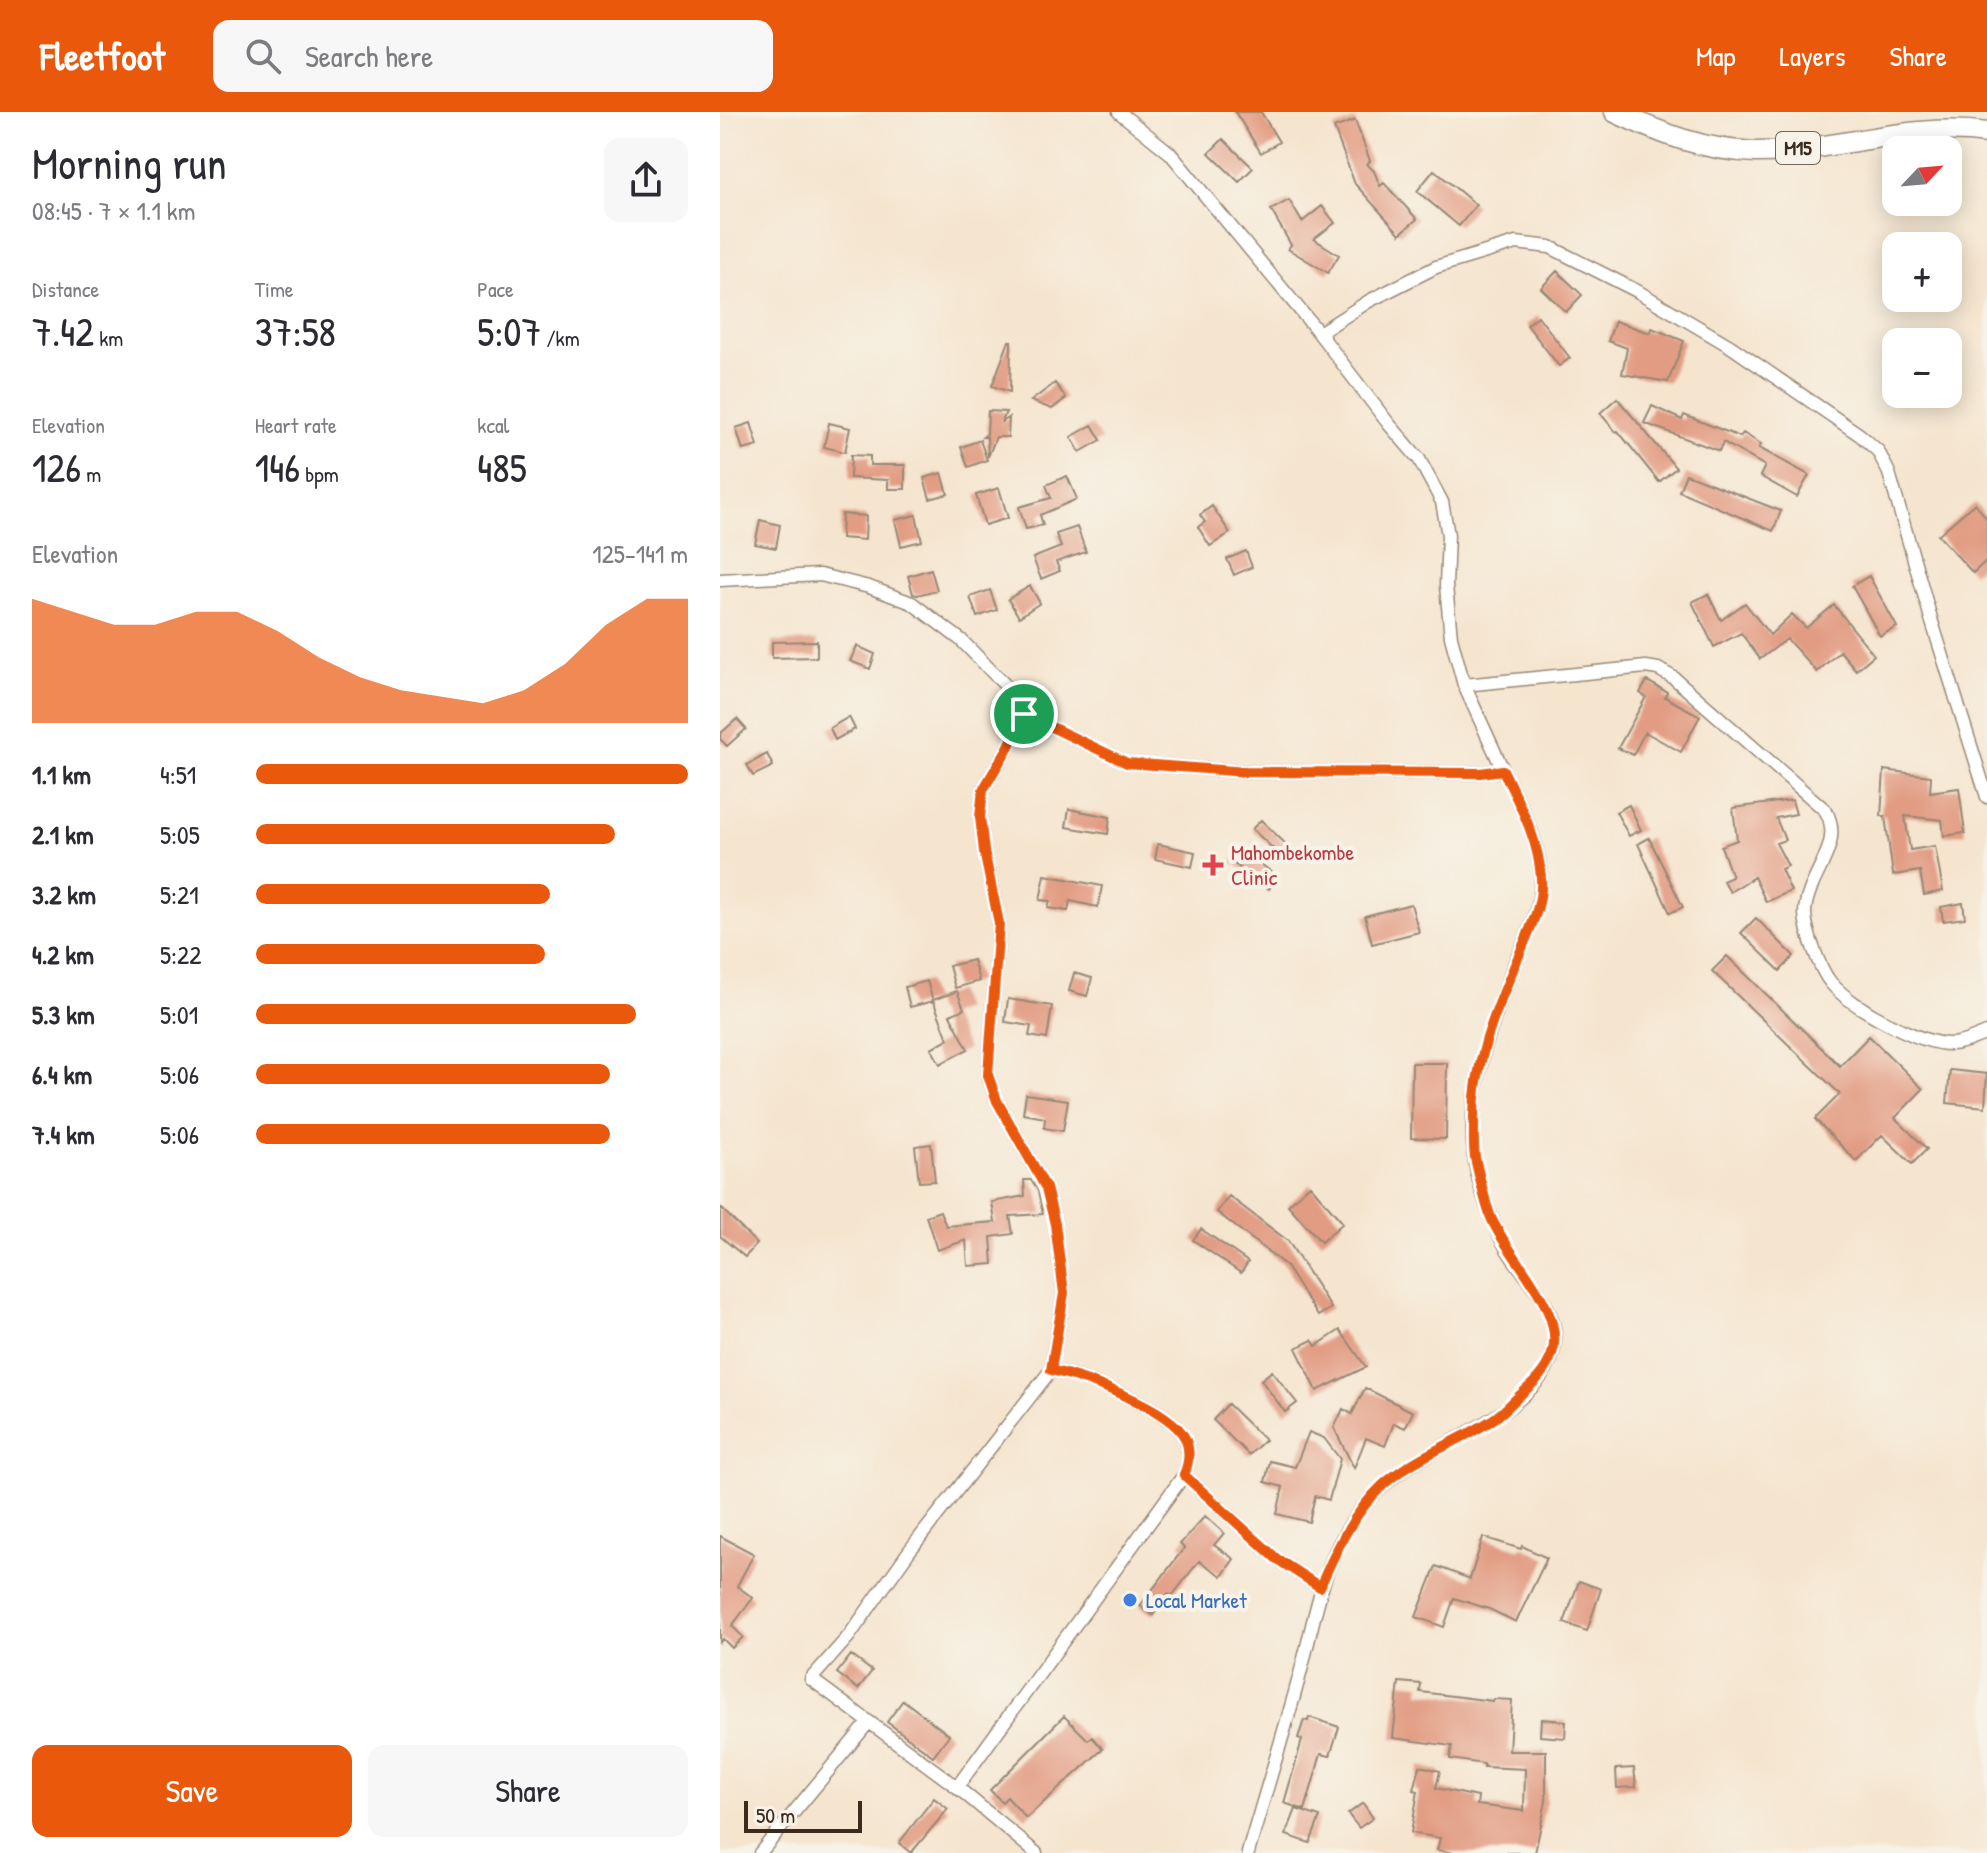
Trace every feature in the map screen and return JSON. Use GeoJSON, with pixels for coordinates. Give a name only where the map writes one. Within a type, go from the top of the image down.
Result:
{"type":"FeatureCollection","features":[{"type":"Feature","properties":{"kind":"main road","name":"M15"},"geometry":{"type":"LineString","coordinates":[[1615,112],[1677,138],[1742,151],[1775,151],[1921,131],[1987,133]]}},
{"type":"Feature","properties":{"kind":"street"},"geometry":{"type":"LineString","coordinates":[[1119,112],[1170,153],[1419,459],[1442,502],[1448,535],[1446,586],[1451,637],[1464,685],[1528,822],[1538,855],[1541,880],[1539,905],[1479,1060],[1473,1101],[1474,1157],[1490,1215],[1507,1250],[1532,1281],[1552,1319],[1553,1352],[1539,1379],[1494,1419],[1408,1466],[1384,1485],[1363,1508],[1336,1548],[1320,1587],[1300,1672],[1248,1853]]}},
{"type":"Feature","properties":{"kind":"street"},"geometry":{"type":"LineString","coordinates":[[1319,333],[1369,301],[1436,267],[1516,243],[1550,247],[1637,291],[1717,338],[1860,435],[1878,451],[1889,473],[1987,797]]}},
{"type":"Feature","properties":{"kind":"street"},"geometry":{"type":"LineString","coordinates":[[720,580],[820,575],[869,587],[912,603],[961,640],[1004,684],[1024,714],[1127,763],[1246,772],[1480,773],[1503,770]]}},
{"type":"Feature","properties":{"kind":"street"},"geometry":{"type":"LineString","coordinates":[[1464,685],[1646,667],[1658,669],[1674,678],[1745,744],[1825,810],[1831,820],[1831,841],[1807,894],[1805,917],[1810,938],[1831,983],[1875,1017],[1925,1039],[1951,1044],[1987,1033]]}},
{"type":"Feature","properties":{"kind":"street"},"geometry":{"type":"LineString","coordinates":[[1024,714],[983,790],[980,817],[999,923],[988,1075],[997,1101],[1046,1188],[1055,1224],[1064,1293],[1051,1370],[910,1550],[849,1636],[811,1679],[957,1787],[1036,1853]]}},
{"type":"Feature","properties":{"kind":"street"},"geometry":{"type":"LineString","coordinates":[[957,1787],[1184,1475],[1188,1465],[1189,1451],[1184,1437],[1172,1422],[1123,1395],[1078,1376],[1051,1370]]}},
{"type":"Feature","properties":{"kind":"street"},"geometry":{"type":"LineString","coordinates":[[1184,1475],[1277,1559],[1320,1587]]}},
{"type":"Feature","properties":{"kind":"street"},"geometry":{"type":"LineString","coordinates":[[760,1853],[868,1723]]}},
{"type":"Feature","properties":{"kind":"building"},"geometry":{"type":"Polygon","coordinates":[[[1235,112],[1261,112],[1279,142],[1261,153],[1235,112]]]}},
{"type":"Feature","properties":{"kind":"building"},"geometry":{"type":"Polygon","coordinates":[[[1355,120],[1370,161],[1367,164],[1374,171],[1380,186],[1384,183],[1417,219],[1400,234],[1355,184],[1334,128],[1355,120]]]}},
{"type":"Feature","properties":{"kind":"building"},"geometry":{"type":"Polygon","coordinates":[[[1223,139],[1253,168],[1239,182],[1209,153],[1223,139]]]}},
{"type":"Feature","properties":{"kind":"building"},"geometry":{"type":"Polygon","coordinates":[[[1434,170],[1476,205],[1459,226],[1417,191],[1434,170]]]}},
{"type":"Feature","properties":{"kind":"building"},"geometry":{"type":"Polygon","coordinates":[[[1289,200],[1302,222],[1322,206],[1335,223],[1314,239],[1339,255],[1328,273],[1288,249],[1291,245],[1271,210],[1289,200]]]}},
{"type":"Feature","properties":{"kind":"building"},"geometry":{"type":"Polygon","coordinates":[[[1557,271],[1582,295],[1566,312],[1541,288],[1557,271]]]}},
{"type":"Feature","properties":{"kind":"building"},"geometry":{"type":"Polygon","coordinates":[[[1538,316],[1570,358],[1559,366],[1527,325],[1538,316]]]}},
{"type":"Feature","properties":{"kind":"building"},"geometry":{"type":"Polygon","coordinates":[[[1615,321],[1650,333],[1652,328],[1684,341],[1668,382],[1622,374],[1627,348],[1608,341],[1615,321]]]}},
{"type":"Feature","properties":{"kind":"building"},"geometry":{"type":"Polygon","coordinates":[[[1011,341],[1010,392],[992,386],[1011,341]]]}},
{"type":"Feature","properties":{"kind":"building"},"geometry":{"type":"Polygon","coordinates":[[[1055,383],[1066,398],[1052,409],[1031,401],[1055,383]]]}},
{"type":"Feature","properties":{"kind":"building"},"geometry":{"type":"Polygon","coordinates":[[[1617,398],[1676,468],[1659,482],[1600,413],[1617,398]]]}},
{"type":"Feature","properties":{"kind":"building"},"geometry":{"type":"Polygon","coordinates":[[[1652,406],[1682,420],[1684,415],[1740,437],[1743,433],[1761,444],[1759,448],[1809,475],[1797,497],[1760,476],[1765,466],[1723,442],[1719,451],[1644,423],[1652,406]]]}},
{"type":"Feature","properties":{"kind":"building"},"geometry":{"type":"Polygon","coordinates":[[[988,411],[1006,412],[1001,423],[1009,417],[1008,437],[996,437],[988,457],[987,437],[983,437],[987,434],[988,411]]]}},
{"type":"Feature","properties":{"kind":"building"},"geometry":{"type":"Polygon","coordinates":[[[751,423],[758,446],[743,450],[736,428],[751,423]]]}},
{"type":"Feature","properties":{"kind":"building"},"geometry":{"type":"Polygon","coordinates":[[[829,423],[850,428],[845,452],[824,447],[829,423]]]}},
{"type":"Feature","properties":{"kind":"building"},"geometry":{"type":"Polygon","coordinates":[[[1092,425],[1101,440],[1080,452],[1071,437],[1092,425]]]}},
{"type":"Feature","properties":{"kind":"building"},"geometry":{"type":"Polygon","coordinates":[[[980,440],[987,460],[968,467],[961,447],[980,440]]]}},
{"type":"Feature","properties":{"kind":"building"},"geometry":{"type":"Polygon","coordinates":[[[851,455],[870,456],[870,465],[905,465],[905,489],[888,489],[888,480],[850,478],[851,455]]]}},
{"type":"Feature","properties":{"kind":"building"},"geometry":{"type":"Polygon","coordinates":[[[942,473],[948,494],[930,499],[924,478],[942,473]]]}},
{"type":"Feature","properties":{"kind":"building"},"geometry":{"type":"Polygon","coordinates":[[[1686,474],[1781,511],[1773,531],[1679,491],[1686,474]]]}},
{"type":"Feature","properties":{"kind":"building"},"geometry":{"type":"Polygon","coordinates":[[[1067,476],[1077,499],[1040,515],[1043,525],[1026,529],[1019,507],[1051,498],[1046,485],[1067,476]]]}},
{"type":"Feature","properties":{"kind":"building"},"geometry":{"type":"Polygon","coordinates":[[[999,488],[1008,518],[985,525],[976,495],[999,488]]]}},
{"type":"Feature","properties":{"kind":"building"},"geometry":{"type":"Polygon","coordinates":[[[1975,503],[1987,519],[1987,560],[1973,573],[1938,535],[1975,503]]]}},
{"type":"Feature","properties":{"kind":"building"},"geometry":{"type":"Polygon","coordinates":[[[1212,506],[1230,533],[1210,546],[1198,527],[1205,522],[1200,515],[1212,506]]]}},
{"type":"Feature","properties":{"kind":"building"},"geometry":{"type":"Polygon","coordinates":[[[842,514],[866,516],[865,540],[841,538],[842,514]]]}},
{"type":"Feature","properties":{"kind":"building"},"geometry":{"type":"Polygon","coordinates":[[[916,515],[922,541],[901,546],[895,520],[916,515]]]}},
{"type":"Feature","properties":{"kind":"building"},"geometry":{"type":"Polygon","coordinates":[[[760,520],[780,525],[776,548],[755,544],[760,520]]]}},
{"type":"Feature","properties":{"kind":"building"},"geometry":{"type":"Polygon","coordinates":[[[1077,527],[1086,552],[1056,562],[1060,571],[1041,579],[1033,558],[1061,547],[1056,534],[1077,527]]]}},
{"type":"Feature","properties":{"kind":"building"},"geometry":{"type":"Polygon","coordinates":[[[1246,551],[1252,567],[1234,575],[1227,559],[1246,551]]]}},
{"type":"Feature","properties":{"kind":"building"},"geometry":{"type":"Polygon","coordinates":[[[931,569],[937,590],[913,594],[908,576],[931,569]]]}},
{"type":"Feature","properties":{"kind":"building"},"geometry":{"type":"Polygon","coordinates":[[[1869,576],[1897,627],[1880,636],[1852,586],[1869,576]]]}},
{"type":"Feature","properties":{"kind":"building"},"geometry":{"type":"Polygon","coordinates":[[[1030,586],[1040,603],[1019,617],[1008,599],[1030,586]]]}},
{"type":"Feature","properties":{"kind":"building"},"geometry":{"type":"Polygon","coordinates":[[[990,590],[997,610],[977,617],[970,597],[990,590]]]}},
{"type":"Feature","properties":{"kind":"building"},"geometry":{"type":"Polygon","coordinates":[[[1708,594],[1721,620],[1745,603],[1770,635],[1792,614],[1806,628],[1834,605],[1874,655],[1856,670],[1840,651],[1817,672],[1787,639],[1760,659],[1741,633],[1714,647],[1692,602],[1708,594]]]}},
{"type":"Feature","properties":{"kind":"building"},"geometry":{"type":"Polygon","coordinates":[[[817,641],[817,657],[772,658],[772,642],[817,641]]]}},
{"type":"Feature","properties":{"kind":"building"},"geometry":{"type":"Polygon","coordinates":[[[857,646],[875,654],[870,669],[850,661],[857,646]]]}},
{"type":"Feature","properties":{"kind":"building"},"geometry":{"type":"Polygon","coordinates":[[[1647,681],[1667,692],[1665,697],[1700,716],[1681,752],[1645,732],[1633,755],[1618,748],[1646,697],[1640,693],[1647,681]]]}},
{"type":"Feature","properties":{"kind":"building"},"geometry":{"type":"Polygon","coordinates":[[[849,717],[855,729],[835,740],[830,728],[849,717]]]}},
{"type":"Feature","properties":{"kind":"building"},"geometry":{"type":"Polygon","coordinates":[[[737,719],[746,729],[727,746],[720,739],[720,734],[737,719]]]}},
{"type":"Feature","properties":{"kind":"building"},"geometry":{"type":"Polygon","coordinates":[[[767,754],[773,766],[753,776],[747,765],[767,754]]]}},
{"type":"Feature","properties":{"kind":"building"},"geometry":{"type":"Polygon","coordinates":[[[1884,770],[1931,776],[1930,792],[1959,788],[1965,833],[1944,836],[1942,820],[1905,816],[1910,850],[1935,846],[1943,891],[1924,895],[1920,871],[1893,875],[1885,816],[1881,816],[1884,770]]]}},
{"type":"Feature","properties":{"kind":"building"},"geometry":{"type":"Polygon","coordinates":[[[1792,800],[1796,814],[1776,818],[1785,840],[1776,843],[1788,866],[1781,869],[1791,891],[1766,902],[1754,877],[1730,892],[1723,881],[1732,877],[1721,846],[1737,840],[1733,808],[1792,800]]]}},
{"type":"Feature","properties":{"kind":"building"},"geometry":{"type":"Polygon","coordinates":[[[1629,805],[1641,830],[1629,836],[1616,812],[1629,805]]]}},
{"type":"Feature","properties":{"kind":"building"},"geometry":{"type":"Polygon","coordinates":[[[1069,809],[1110,817],[1108,834],[1066,827],[1069,809]]]}},
{"type":"Feature","properties":{"kind":"building"},"geometry":{"type":"Polygon","coordinates":[[[1261,820],[1293,851],[1285,860],[1252,829],[1261,820]]]}},
{"type":"Feature","properties":{"kind":"building"},"geometry":{"type":"Polygon","coordinates":[[[1649,838],[1683,907],[1670,913],[1638,844],[1649,838]]]}},
{"type":"Feature","properties":{"kind":"building"},"geometry":{"type":"Polygon","coordinates":[[[1158,844],[1195,852],[1192,867],[1155,859],[1158,844]]]}},
{"type":"Feature","properties":{"kind":"building"},"geometry":{"type":"Polygon","coordinates":[[[1242,850],[1278,877],[1269,889],[1232,862],[1242,850]]]}},
{"type":"Feature","properties":{"kind":"building"},"geometry":{"type":"Polygon","coordinates":[[[1045,875],[1102,886],[1098,907],[1070,901],[1068,911],[1048,908],[1050,901],[1040,900],[1045,875]]]}},
{"type":"Feature","properties":{"kind":"building"},"geometry":{"type":"Polygon","coordinates":[[[1963,903],[1965,918],[1943,921],[1941,907],[1963,903]]]}},
{"type":"Feature","properties":{"kind":"building"},"geometry":{"type":"Polygon","coordinates":[[[1411,904],[1419,932],[1372,944],[1365,916],[1411,904]]]}},
{"type":"Feature","properties":{"kind":"building"},"geometry":{"type":"Polygon","coordinates":[[[1756,918],[1794,956],[1780,971],[1741,933],[1756,918]]]}},
{"type":"Feature","properties":{"kind":"building"},"geometry":{"type":"Polygon","coordinates":[[[1727,956],[1840,1066],[1869,1036],[1923,1089],[1895,1118],[1927,1149],[1912,1164],[1882,1135],[1856,1161],[1815,1119],[1840,1094],[1712,971],[1727,956]]]}},
{"type":"Feature","properties":{"kind":"building"},"geometry":{"type":"Polygon","coordinates":[[[973,960],[979,981],[955,988],[949,966],[973,960]]]}},
{"type":"Feature","properties":{"kind":"building"},"geometry":{"type":"Polygon","coordinates":[[[1074,973],[1092,978],[1087,996],[1069,991],[1074,973]]]}},
{"type":"Feature","properties":{"kind":"building"},"geometry":{"type":"Polygon","coordinates":[[[927,981],[933,1001],[910,1007],[905,987],[927,981]]]}},
{"type":"Feature","properties":{"kind":"building"},"geometry":{"type":"Polygon","coordinates":[[[957,991],[964,1009],[950,1015],[968,1049],[940,1064],[931,1048],[948,1039],[933,1000],[957,991]]]}},
{"type":"Feature","properties":{"kind":"building"},"geometry":{"type":"Polygon","coordinates":[[[1008,999],[1052,1006],[1047,1039],[1029,1036],[1031,1026],[1005,1022],[1008,999]]]}},
{"type":"Feature","properties":{"kind":"building"},"geometry":{"type":"Polygon","coordinates":[[[1412,1063],[1447,1063],[1446,1139],[1411,1138],[1412,1063]]]}},
{"type":"Feature","properties":{"kind":"building"},"geometry":{"type":"Polygon","coordinates":[[[1950,1070],[1987,1074],[1985,1107],[1947,1103],[1950,1070]]]}},
{"type":"Feature","properties":{"kind":"building"},"geometry":{"type":"Polygon","coordinates":[[[1026,1094],[1068,1100],[1063,1131],[1044,1128],[1045,1118],[1023,1114],[1026,1094]]]}},
{"type":"Feature","properties":{"kind":"building"},"geometry":{"type":"Polygon","coordinates":[[[931,1144],[935,1181],[919,1182],[915,1146],[931,1144]]]}},
{"type":"Feature","properties":{"kind":"building"},"geometry":{"type":"Polygon","coordinates":[[[1024,1180],[1031,1180],[1038,1191],[1043,1214],[1010,1216],[1013,1234],[991,1237],[993,1264],[968,1266],[966,1240],[937,1250],[926,1216],[940,1211],[946,1226],[995,1222],[992,1202],[1025,1196],[1024,1180]]]}},
{"type":"Feature","properties":{"kind":"building"},"geometry":{"type":"Polygon","coordinates":[[[1310,1185],[1343,1223],[1321,1242],[1288,1205],[1310,1185]]]}},
{"type":"Feature","properties":{"kind":"building"},"geometry":{"type":"Polygon","coordinates":[[[1229,1196],[1288,1241],[1331,1308],[1318,1316],[1285,1265],[1217,1212],[1229,1196]]]}},
{"type":"Feature","properties":{"kind":"building"},"geometry":{"type":"Polygon","coordinates":[[[720,1207],[757,1244],[745,1257],[720,1236],[720,1207]]]}},
{"type":"Feature","properties":{"kind":"building"},"geometry":{"type":"Polygon","coordinates":[[[1201,1229],[1248,1262],[1241,1273],[1193,1240],[1201,1229]]]}},
{"type":"Feature","properties":{"kind":"building"},"geometry":{"type":"Polygon","coordinates":[[[1340,1330],[1366,1367],[1317,1391],[1296,1348],[1312,1340],[1316,1346],[1340,1330]]]}},
{"type":"Feature","properties":{"kind":"building"},"geometry":{"type":"Polygon","coordinates":[[[1272,1371],[1297,1403],[1285,1412],[1261,1380],[1272,1371]]]}},
{"type":"Feature","properties":{"kind":"building"},"geometry":{"type":"Polygon","coordinates":[[[1365,1388],[1413,1412],[1405,1428],[1394,1423],[1385,1446],[1366,1438],[1354,1468],[1334,1428],[1343,1409],[1352,1414],[1365,1388]]]}},
{"type":"Feature","properties":{"kind":"building"},"geometry":{"type":"Polygon","coordinates":[[[1228,1404],[1265,1440],[1249,1455],[1213,1420],[1228,1404]]]}},
{"type":"Feature","properties":{"kind":"building"},"geometry":{"type":"Polygon","coordinates":[[[1309,1432],[1324,1438],[1340,1459],[1329,1500],[1315,1496],[1309,1522],[1277,1514],[1283,1487],[1265,1482],[1270,1461],[1295,1467],[1309,1432]]]}},
{"type":"Feature","properties":{"kind":"building"},"geometry":{"type":"Polygon","coordinates":[[[1205,1516],[1224,1533],[1214,1545],[1234,1559],[1222,1576],[1199,1561],[1153,1615],[1140,1606],[1184,1548],[1180,1544],[1205,1516]]]}},
{"type":"Feature","properties":{"kind":"building"},"geometry":{"type":"Polygon","coordinates":[[[720,1536],[754,1554],[737,1586],[753,1598],[732,1626],[743,1637],[732,1648],[723,1639],[720,1642],[720,1536]]]}},
{"type":"Feature","properties":{"kind":"building"},"geometry":{"type":"Polygon","coordinates":[[[1483,1537],[1521,1549],[1522,1546],[1547,1558],[1516,1622],[1454,1598],[1444,1627],[1416,1617],[1436,1566],[1470,1579],[1483,1537]]]}},
{"type":"Feature","properties":{"kind":"building"},"geometry":{"type":"Polygon","coordinates":[[[1579,1581],[1601,1589],[1587,1631],[1564,1623],[1579,1581]]]}},
{"type":"Feature","properties":{"kind":"building"},"geometry":{"type":"Polygon","coordinates":[[[851,1655],[872,1671],[858,1689],[837,1673],[851,1655]]]}},
{"type":"Feature","properties":{"kind":"building"},"geometry":{"type":"Polygon","coordinates":[[[1399,1682],[1421,1684],[1420,1692],[1493,1701],[1512,1700],[1509,1751],[1546,1751],[1546,1801],[1535,1853],[1453,1853],[1437,1850],[1440,1838],[1411,1833],[1418,1791],[1414,1790],[1420,1766],[1440,1771],[1436,1788],[1478,1797],[1477,1805],[1524,1811],[1525,1769],[1484,1767],[1484,1764],[1450,1759],[1452,1746],[1393,1738],[1399,1682]]]}},
{"type":"Feature","properties":{"kind":"building"},"geometry":{"type":"Polygon","coordinates":[[[903,1700],[949,1735],[933,1756],[887,1722],[903,1700]]]}},
{"type":"Feature","properties":{"kind":"building"},"geometry":{"type":"Polygon","coordinates":[[[1064,1716],[1088,1740],[1092,1737],[1103,1749],[1026,1818],[1007,1797],[1002,1802],[990,1790],[1064,1716]]]}},
{"type":"Feature","properties":{"kind":"building"},"geometry":{"type":"Polygon","coordinates":[[[1309,1717],[1339,1727],[1330,1756],[1321,1754],[1305,1810],[1284,1803],[1302,1740],[1298,1738],[1304,1720],[1308,1721],[1309,1717]]]}},
{"type":"Feature","properties":{"kind":"building"},"geometry":{"type":"Polygon","coordinates":[[[1541,1719],[1566,1721],[1565,1738],[1540,1736],[1541,1719]]]}},
{"type":"Feature","properties":{"kind":"building"},"geometry":{"type":"Polygon","coordinates":[[[1634,1768],[1636,1787],[1617,1788],[1616,1769],[1634,1768]]]}},
{"type":"Feature","properties":{"kind":"building"},"geometry":{"type":"Polygon","coordinates":[[[934,1798],[948,1809],[911,1853],[899,1843],[934,1798]]]}},
{"type":"Feature","properties":{"kind":"building"},"geometry":{"type":"Polygon","coordinates":[[[1363,1803],[1373,1818],[1359,1828],[1348,1814],[1363,1803]]]}},
{"type":"Feature","properties":{"kind":"building"},"geometry":{"type":"Polygon","coordinates":[[[1296,1809],[1320,1817],[1310,1843],[1286,1835],[1296,1809]]]}},
{"type":"Feature","properties":{"kind":"place","name":"Mahombekombe Clinic"},"geometry":{"type":"Point","coordinates":[1213,865]}},
{"type":"Feature","properties":{"kind":"place","name":"Local Market"},"geometry":{"type":"Point","coordinates":[1130,1600]}},
{"type":"Feature","properties":{"kind":"route"},"geometry":{"type":"LineString","coordinates":[[1024,714],[1127,763],[1246,772],[1480,773],[1503,770],[1528,822],[1538,855],[1541,880],[1539,905],[1479,1060],[1473,1101],[1474,1157],[1490,1215],[1507,1250],[1532,1281],[1552,1319],[1553,1352],[1539,1379],[1494,1419],[1408,1466],[1384,1485],[1363,1508],[1336,1548],[1320,1587],[1277,1559],[1184,1475],[1189,1451],[1184,1437],[1172,1422],[1123,1395],[1078,1376],[1051,1370],[1064,1293],[1055,1224],[1046,1188],[997,1101],[988,1075],[999,923],[980,817],[983,790],[1024,714]]}}]}
